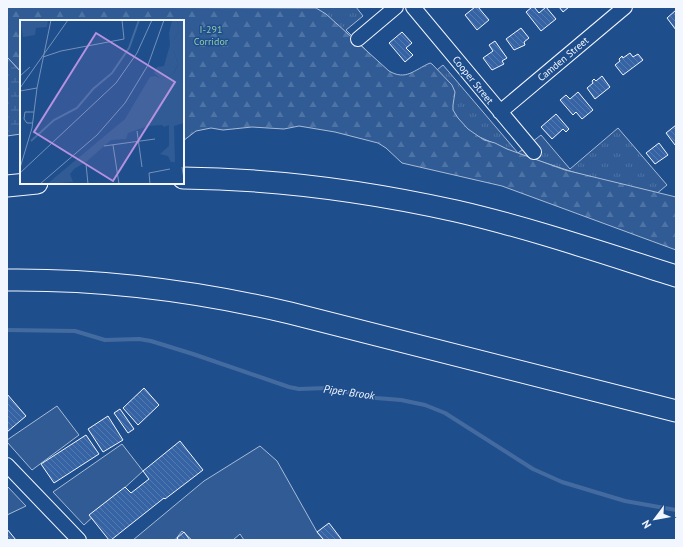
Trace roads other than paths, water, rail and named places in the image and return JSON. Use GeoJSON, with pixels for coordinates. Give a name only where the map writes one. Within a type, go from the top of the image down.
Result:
{"type":"FeatureCollection","features":[{"type":"Feature","properties":{"kind":"highway"},"geometry":{"type":"LineString","coordinates":[[184,178],[304,186],[360,193],[424,205],[537,233],[676,276]]}},
{"type":"Feature","properties":{"kind":"highway"},"geometry":{"type":"LineString","coordinates":[[7,186],[27,184]]}},
{"type":"Feature","properties":{"kind":"highway"},"geometry":{"type":"LineString","coordinates":[[7,280],[111,283],[187,292],[235,301],[290,313],[676,411]]}},
{"type":"Feature","properties":{"kind":"street"},"geometry":{"type":"LineString","coordinates":[[358,39],[396,7]]}},
{"type":"Feature","properties":{"kind":"street","name":"Cooper Street"},"geometry":{"type":"LineString","coordinates":[[413,7],[534,152]]}},
{"type":"Feature","properties":{"kind":"street","name":"Camden Street"},"geometry":{"type":"LineString","coordinates":[[500,112],[625,7]]}},
{"type":"Feature","properties":{"kind":"street"},"geometry":{"type":"LineString","coordinates":[[7,465],[79,540]]}},
{"type":"Feature","properties":{"kind":"waterway","name":"Piper Brook"},"geometry":{"type":"LineString","coordinates":[[7,330],[75,331],[105,340],[139,339],[151,341],[289,387],[299,389],[327,388],[376,398],[401,400],[425,405],[445,413],[533,469],[562,482],[625,501],[676,510]]}},
{"type":"Feature","properties":{"kind":"park label","name":"I-291 Corridor"},"geometry":{"type":"Point","coordinates":[211,34]}}]}
